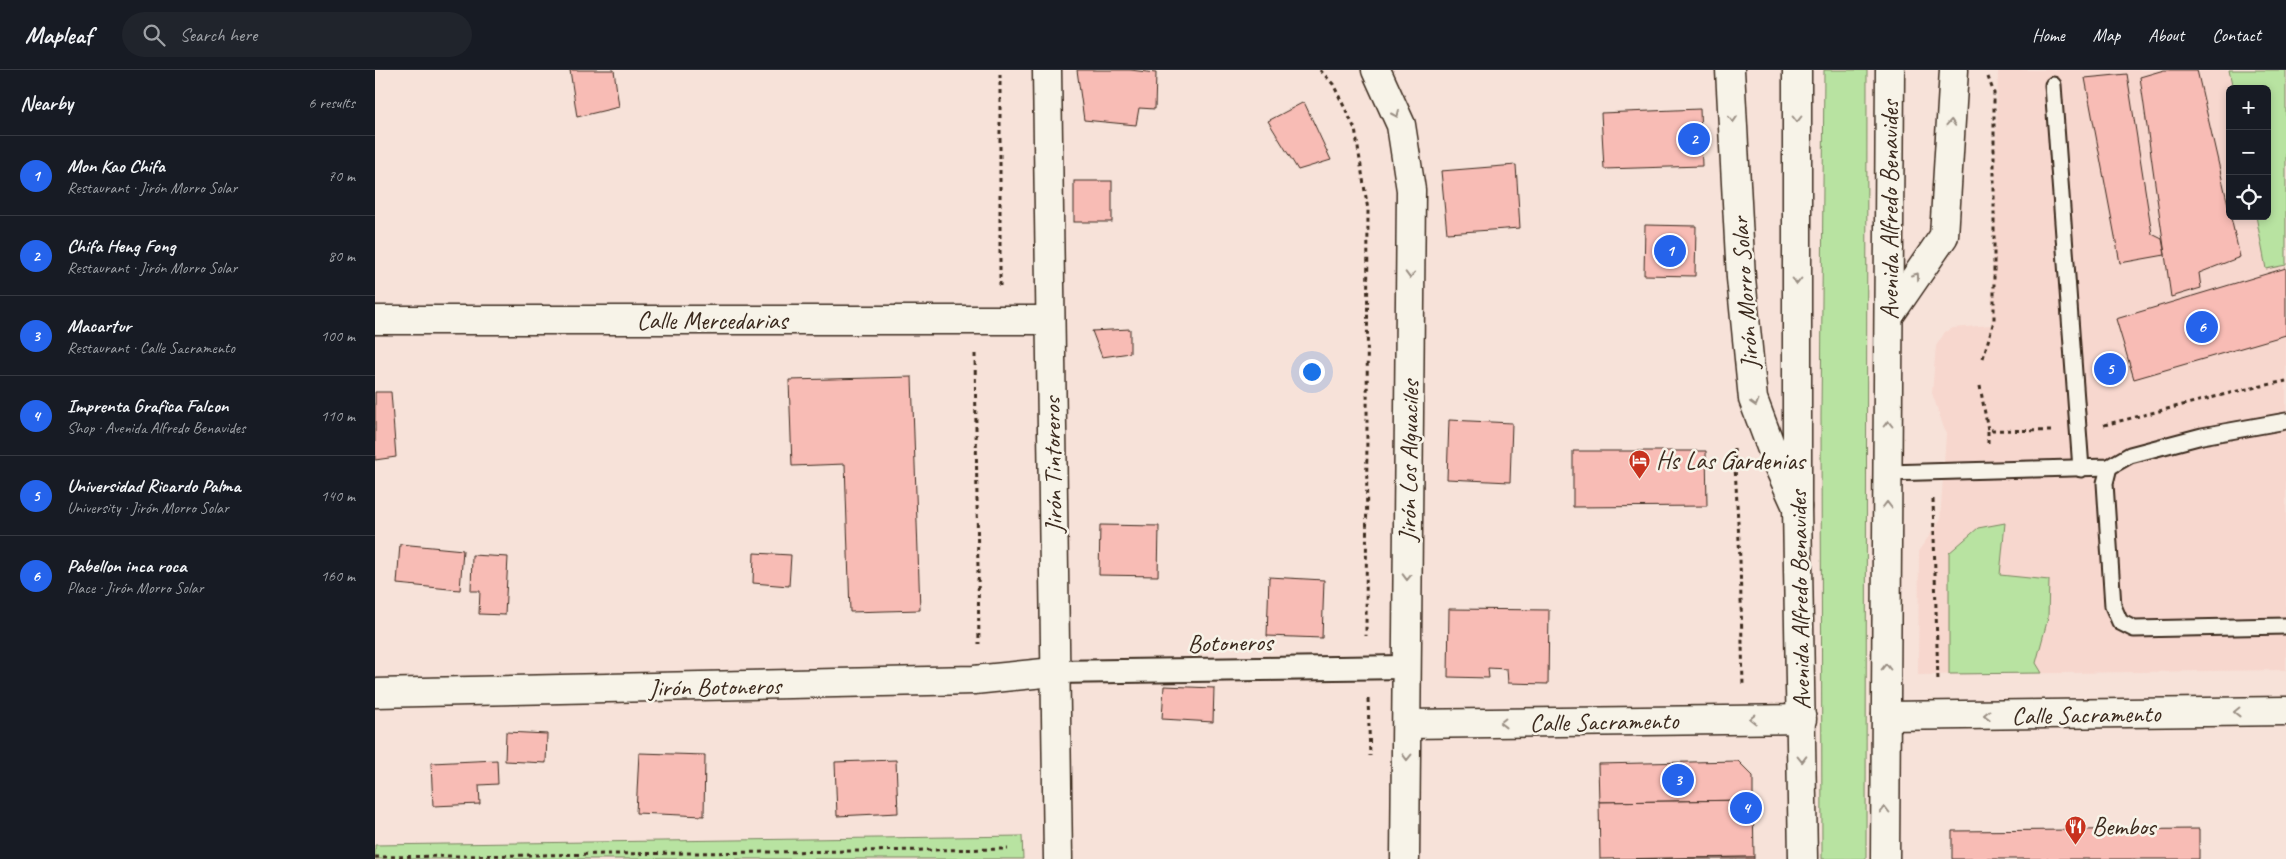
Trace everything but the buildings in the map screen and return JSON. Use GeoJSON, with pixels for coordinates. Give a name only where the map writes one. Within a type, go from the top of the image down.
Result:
{"type":"FeatureCollection","features":[{"type":"Feature","properties":{"kind":"street","name":"Jirón Tintoreros"},"geometry":{"type":"LineString","coordinates":[[1047,70],[1058,859]]}},
{"type":"Feature","properties":{"kind":"street","name":"Jirón Los Alguaciles"},"geometry":{"type":"LineString","coordinates":[[1376,70],[1401,125],[1411,190],[1405,859]]}},
{"type":"Feature","properties":{"kind":"street","name":"Jirón Morro Solar"},"geometry":{"type":"LineString","coordinates":[[1730,70],[1741,278],[1753,399],[1777,463],[1797,507]]}},
{"type":"Feature","properties":{"kind":"street","name":"Avenida Alfredo Benavides"},"geometry":{"type":"LineString","coordinates":[[1797,70],[1797,507],[1803,859]]}},
{"type":"Feature","properties":{"kind":"street","name":"Avenida Alfredo Benavides"},"geometry":{"type":"LineString","coordinates":[[1885,859],[1890,70]]}},
{"type":"Feature","properties":{"kind":"street"},"geometry":{"type":"LineString","coordinates":[[1889,316],[1944,236],[1954,70]]}},
{"type":"Feature","properties":{"kind":"street","name":"Calle Mercedarias"},"geometry":{"type":"LineString","coordinates":[[375,320],[1050,320]]}},
{"type":"Feature","properties":{"kind":"street","name":"Botoneros"},"geometry":{"type":"LineString","coordinates":[[1054,672],[1406,667]]}},
{"type":"Feature","properties":{"kind":"street","name":"Jirón Botoneros"},"geometry":{"type":"LineString","coordinates":[[375,693],[974,680],[1054,672]]}},
{"type":"Feature","properties":{"kind":"street","name":"Calle Sacramento"},"geometry":{"type":"LineString","coordinates":[[1886,716],[2286,711]]}},
{"type":"Feature","properties":{"kind":"street","name":"Calle Sacramento"},"geometry":{"type":"LineString","coordinates":[[1407,724],[1801,719]]}},
{"type":"Feature","properties":{"kind":"lane"},"geometry":{"type":"LineString","coordinates":[[2053,84],[2081,469]]}},
{"type":"Feature","properties":{"kind":"lane"},"geometry":{"type":"LineString","coordinates":[[1887,473],[2109,468],[2130,455],[2202,436],[2286,421]]}},
{"type":"Feature","properties":{"kind":"lane"},"geometry":{"type":"LineString","coordinates":[[2109,468],[2105,483],[2113,606],[2120,622],[2134,629],[2286,626]]}},
{"type":"Feature","properties":{"kind":"path"},"geometry":{"type":"LineString","coordinates":[[1000,320],[1001,70]]}},
{"type":"Feature","properties":{"kind":"path"},"geometry":{"type":"LineString","coordinates":[[1320,70],[1333,84],[1355,129],[1367,210],[1367,668],[1370,764]]}},
{"type":"Feature","properties":{"kind":"path"},"geometry":{"type":"LineString","coordinates":[[1983,358],[1994,321],[1994,92],[1985,70]]}},
{"type":"Feature","properties":{"kind":"path"},"geometry":{"type":"LineString","coordinates":[[975,351],[979,644]]}},
{"type":"Feature","properties":{"kind":"path"},"geometry":{"type":"LineString","coordinates":[[1988,430],[2079,432],[2238,391],[2286,382]]}},
{"type":"Feature","properties":{"kind":"path"},"geometry":{"type":"LineString","coordinates":[[1980,386],[1988,430],[1988,471]]}},
{"type":"Feature","properties":{"kind":"path"},"geometry":{"type":"LineString","coordinates":[[1932,472],[1939,716]]}},
{"type":"Feature","properties":{"kind":"path"},"geometry":{"type":"LineString","coordinates":[[375,857],[1008,849]]}},
{"type":"Feature","properties":{"kind":"shaded area"},"geometry":{"type":"Polygon","coordinates":[[[1998,70],[2286,70],[2286,670],[1918,675],[1919,550],[1940,521],[1946,434],[1932,393],[1936,346],[1945,332],[1953,328],[1991,325],[1998,70]]]}},
{"type":"Feature","properties":{"kind":"green space"},"geometry":{"type":"Polygon","coordinates":[[[1824,70],[1867,70],[1866,859],[1822,859],[1821,416],[1824,70]]]}},
{"type":"Feature","properties":{"kind":"green space"},"geometry":{"type":"Polygon","coordinates":[[[2229,70],[2286,70],[2286,265],[2266,269],[2257,220],[2271,220],[2271,85],[2232,85],[2229,70]]]}},
{"type":"Feature","properties":{"kind":"green space"},"geometry":{"type":"Polygon","coordinates":[[[2005,523],[2000,575],[2049,580],[2048,618],[2036,663],[2042,673],[1949,674],[1949,553],[1978,528],[2005,523]]]}},
{"type":"Feature","properties":{"kind":"green space"},"geometry":{"type":"Polygon","coordinates":[[[1022,836],[1023,859],[375,859],[375,845],[1022,836]]]}},
{"type":"Feature","properties":{"kind":"place","name":"Chifa Heng Fong"},"geometry":{"type":"Point","coordinates":[1694,139]}},
{"type":"Feature","properties":{"kind":"place","name":"Mon Kao Chifa"},"geometry":{"type":"Point","coordinates":[1670,251]}},
{"type":"Feature","properties":{"kind":"place","name":"Pabellon inca roca"},"geometry":{"type":"Point","coordinates":[2202,327]}},
{"type":"Feature","properties":{"kind":"place","name":"Universidad Ricardo Palma"},"geometry":{"type":"Point","coordinates":[2110,369]}},
{"type":"Feature","properties":{"kind":"place","name":"Hs Las Gardenias"},"geometry":{"type":"Point","coordinates":[1640,479]}},
{"type":"Feature","properties":{"kind":"place","name":"Macartur"},"geometry":{"type":"Point","coordinates":[1678,780]}},
{"type":"Feature","properties":{"kind":"place","name":"Imprenta Grafica Falcon"},"geometry":{"type":"Point","coordinates":[1746,808]}},
{"type":"Feature","properties":{"kind":"place","name":"Bembos"},"geometry":{"type":"Point","coordinates":[2076,845]}}]}
